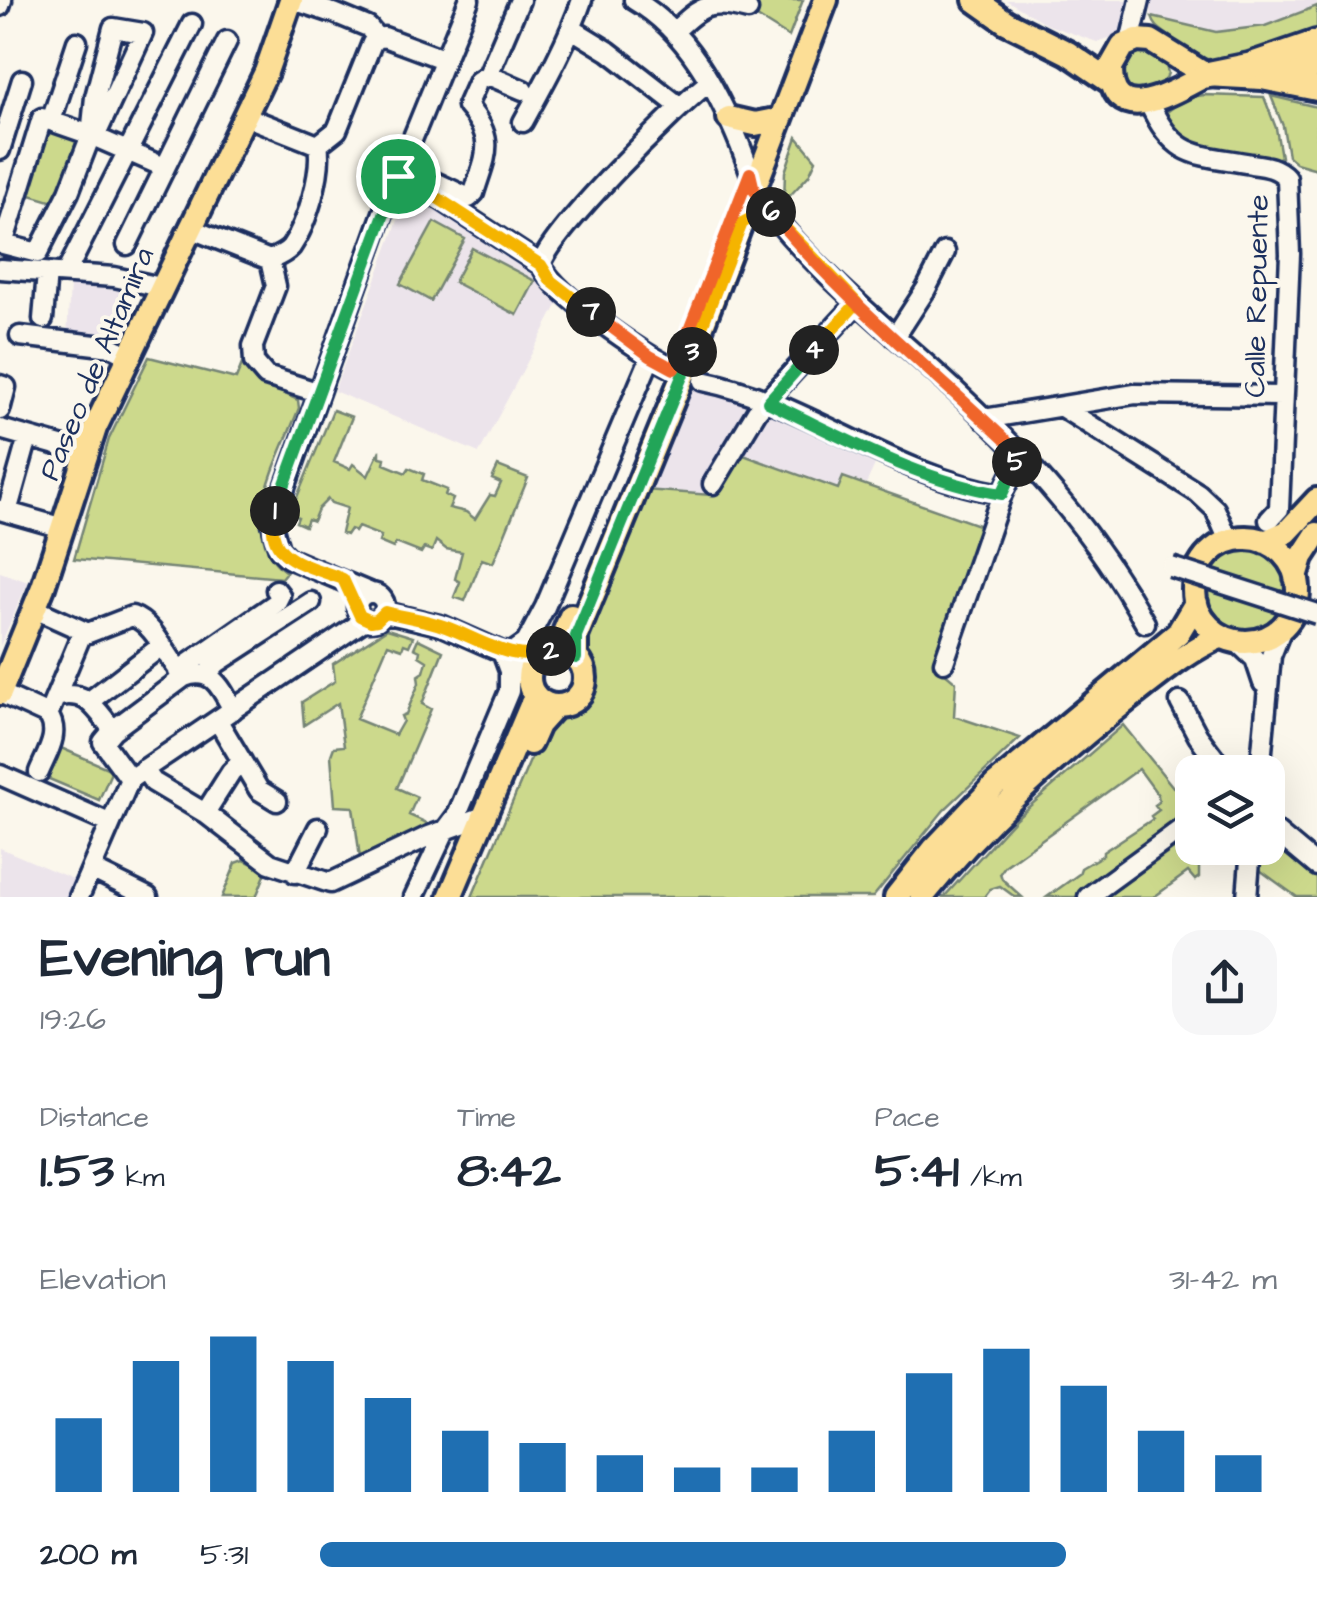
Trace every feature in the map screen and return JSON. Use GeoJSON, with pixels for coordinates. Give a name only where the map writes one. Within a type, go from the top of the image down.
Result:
{"type":"FeatureCollection","features":[{"type":"Feature","properties":{"kind":"highway"},"geometry":{"type":"LineString","coordinates":[[1206,76],[1266,62],[1317,43]]}},
{"type":"Feature","properties":{"kind":"main road","name":"Paseo de Altamira"},"geometry":{"type":"LineString","coordinates":[[0,693],[35,609],[86,453],[270,62],[292,0]]}},
{"type":"Feature","properties":{"kind":"main road"},"geometry":{"type":"LineString","coordinates":[[461,897],[538,725],[540,694],[532,666],[558,654],[576,636],[742,223],[770,121],[817,0]]}},
{"type":"Feature","properties":{"kind":"main road"},"geometry":{"type":"LineString","coordinates":[[558,654],[826,0]]}},
{"type":"Feature","properties":{"kind":"main road"},"geometry":{"type":"LineString","coordinates":[[975,0],[1006,22],[1068,53],[1112,83],[1131,102],[1157,99],[1206,76],[1262,78],[1317,89]]}},
{"type":"Feature","properties":{"kind":"main road"},"geometry":{"type":"LineString","coordinates":[[1068,53],[1094,55],[1144,40],[1206,76]]}},
{"type":"Feature","properties":{"kind":"main road"},"geometry":{"type":"LineString","coordinates":[[1112,83],[1111,67],[1124,47]]}},
{"type":"Feature","properties":{"kind":"main road"},"geometry":{"type":"LineString","coordinates":[[1157,99],[1175,77],[1163,48]]}},
{"type":"Feature","properties":{"kind":"main road"},"geometry":{"type":"LineString","coordinates":[[1262,78],[1317,66]]}},
{"type":"Feature","properties":{"kind":"main road"},"geometry":{"type":"LineString","coordinates":[[733,129],[770,121]]}},
{"type":"Feature","properties":{"kind":"main road"},"geometry":{"type":"LineString","coordinates":[[1317,500],[1287,532],[1267,531],[1253,538],[1229,541],[1218,546],[1200,566],[1194,590],[1196,603],[1210,628],[1229,638],[1262,640],[1282,628],[1296,604],[1296,577],[1302,557],[1317,534]]}},
{"type":"Feature","properties":{"kind":"main road"},"geometry":{"type":"LineString","coordinates":[[1267,531],[1296,577]]}},
{"type":"Feature","properties":{"kind":"main road"},"geometry":{"type":"LineString","coordinates":[[896,897],[934,849],[995,785],[1178,632],[1196,603]]}},
{"type":"Feature","properties":{"kind":"main road"},"geometry":{"type":"LineString","coordinates":[[922,897],[982,828],[1046,767],[1185,656],[1229,638]]}},
{"type":"Feature","properties":{"kind":"main road"},"geometry":{"type":"LineString","coordinates":[[540,694],[573,701],[584,685],[582,666],[558,654]]}},
{"type":"Feature","properties":{"kind":"main road"},"geometry":{"type":"LineString","coordinates":[[450,897],[540,694]]}},
{"type":"Feature","properties":{"kind":"street","name":"Paseo de Altamira"},"geometry":{"type":"LineString","coordinates":[[292,0],[368,26],[377,38],[384,37],[443,59]]}},
{"type":"Feature","properties":{"kind":"street"},"geometry":{"type":"LineString","coordinates":[[470,0],[454,44],[443,59],[318,392],[276,507],[273,536],[278,549],[288,558],[343,579],[371,604],[424,613],[443,626],[508,652],[558,654]]}},
{"type":"Feature","properties":{"kind":"street"},"geometry":{"type":"LineString","coordinates":[[400,171],[469,198],[474,194],[488,142],[486,131],[467,106],[478,81],[488,76],[520,0]]}},
{"type":"Feature","properties":{"kind":"street"},"geometry":{"type":"LineString","coordinates":[[523,122],[572,29],[582,0]]}},
{"type":"Feature","properties":{"kind":"street"},"geometry":{"type":"LineString","coordinates":[[634,0],[686,44],[759,168],[774,216],[857,303],[1021,455],[1084,526],[1110,562],[1144,623]]}},
{"type":"Feature","properties":{"kind":"street"},"geometry":{"type":"LineString","coordinates":[[675,31],[706,1],[721,0],[748,10]]}},
{"type":"Feature","properties":{"kind":"street"},"geometry":{"type":"LineString","coordinates":[[1124,47],[1139,4]]}},
{"type":"Feature","properties":{"kind":"street"},"geometry":{"type":"LineString","coordinates":[[1139,4],[1148,32],[1163,48]]}},
{"type":"Feature","properties":{"kind":"street"},"geometry":{"type":"LineString","coordinates":[[43,320],[57,273],[128,152],[192,24]]}},
{"type":"Feature","properties":{"kind":"street"},"geometry":{"type":"LineString","coordinates":[[12,260],[38,253],[143,33],[113,28],[95,96],[93,136]]}},
{"type":"Feature","properties":{"kind":"street"},"geometry":{"type":"LineString","coordinates":[[572,29],[679,106]]}},
{"type":"Feature","properties":{"kind":"street"},"geometry":{"type":"LineString","coordinates":[[318,145],[337,130],[377,38]]}},
{"type":"Feature","properties":{"kind":"street"},"geometry":{"type":"LineString","coordinates":[[126,245],[226,41]]}},
{"type":"Feature","properties":{"kind":"street"},"geometry":{"type":"LineString","coordinates":[[50,121],[77,42]]}},
{"type":"Feature","properties":{"kind":"street"},"geometry":{"type":"LineString","coordinates":[[488,76],[523,90]]}},
{"type":"Feature","properties":{"kind":"street"},"geometry":{"type":"LineString","coordinates":[[0,150],[22,80]]}},
{"type":"Feature","properties":{"kind":"street"},"geometry":{"type":"LineString","coordinates":[[541,265],[546,252],[679,106],[708,82]]}},
{"type":"Feature","properties":{"kind":"street","name":"Calle Repuente"},"geometry":{"type":"LineString","coordinates":[[1157,99],[1161,131],[1178,146],[1272,167],[1287,178],[1290,244],[1279,509],[1267,531]]}},
{"type":"Feature","properties":{"kind":"street"},"geometry":{"type":"LineString","coordinates":[[245,116],[318,145]]}},
{"type":"Feature","properties":{"kind":"street"},"geometry":{"type":"LineString","coordinates":[[161,287],[57,273],[12,260],[2,244],[42,118],[164,168]]}},
{"type":"Feature","properties":{"kind":"street"},"geometry":{"type":"LineString","coordinates":[[318,145],[322,164],[290,248],[270,260],[276,286],[252,346],[254,362],[266,376],[318,392]]}},
{"type":"Feature","properties":{"kind":"street"},"geometry":{"type":"LineString","coordinates":[[400,171],[541,265],[568,296],[674,369]]}},
{"type":"Feature","properties":{"kind":"street"},"geometry":{"type":"LineString","coordinates":[[742,223],[759,214],[774,216]]}},
{"type":"Feature","properties":{"kind":"street","name":"Paseo de Altamira"},"geometry":{"type":"LineString","coordinates":[[189,228],[270,260]]}},
{"type":"Feature","properties":{"kind":"street"},"geometry":{"type":"LineString","coordinates":[[895,338],[945,252]]}},
{"type":"Feature","properties":{"kind":"street"},"geometry":{"type":"LineString","coordinates":[[712,484],[748,423],[857,303]]}},
{"type":"Feature","properties":{"kind":"street"},"geometry":{"type":"LineString","coordinates":[[20,336],[112,348],[129,356]]}},
{"type":"Feature","properties":{"kind":"street"},"geometry":{"type":"LineString","coordinates":[[508,652],[526,643],[545,608],[650,356]]}},
{"type":"Feature","properties":{"kind":"street"},"geometry":{"type":"LineString","coordinates":[[703,381],[768,402],[936,478],[1002,494]]}},
{"type":"Feature","properties":{"kind":"street"},"geometry":{"type":"LineString","coordinates":[[0,385],[6,387],[0,410]]}},
{"type":"Feature","properties":{"kind":"street"},"geometry":{"type":"LineString","coordinates":[[984,419],[1141,393],[1282,396]]}},
{"type":"Feature","properties":{"kind":"street"},"geometry":{"type":"LineString","coordinates":[[1063,408],[1198,492],[1215,510],[1229,541]]}},
{"type":"Feature","properties":{"kind":"street"},"geometry":{"type":"LineString","coordinates":[[0,429],[86,453]]}},
{"type":"Feature","properties":{"kind":"street"},"geometry":{"type":"LineString","coordinates":[[28,437],[4,511],[63,528]]}},
{"type":"Feature","properties":{"kind":"street"},"geometry":{"type":"LineString","coordinates":[[944,662],[1002,494],[1021,455]]}},
{"type":"Feature","properties":{"kind":"street"},"geometry":{"type":"LineString","coordinates":[[1171,567],[1317,614]]}},
{"type":"Feature","properties":{"kind":"street"},"geometry":{"type":"LineString","coordinates":[[276,590],[280,594],[276,602],[181,674],[103,742],[137,774],[205,813],[270,863],[327,890],[405,848],[484,816]]}},
{"type":"Feature","properties":{"kind":"street"},"geometry":{"type":"LineString","coordinates":[[207,674],[217,663],[311,602]]}},
{"type":"Feature","properties":{"kind":"street"},"geometry":{"type":"LineString","coordinates":[[79,897],[109,823],[137,774],[225,715],[371,604]]}},
{"type":"Feature","properties":{"kind":"street"},"geometry":{"type":"LineString","coordinates":[[545,608],[570,619]]}},
{"type":"Feature","properties":{"kind":"street"},"geometry":{"type":"LineString","coordinates":[[35,609],[83,631],[94,632],[132,616],[148,624],[181,674]]}},
{"type":"Feature","properties":{"kind":"street"},"geometry":{"type":"LineString","coordinates":[[1261,755],[1271,656],[1282,628]]}},
{"type":"Feature","properties":{"kind":"street"},"geometry":{"type":"LineString","coordinates":[[39,772],[54,734],[52,706],[83,631]]}},
{"type":"Feature","properties":{"kind":"street"},"geometry":{"type":"LineString","coordinates":[[1229,638],[1260,668],[1266,698]]}},
{"type":"Feature","properties":{"kind":"street"},"geometry":{"type":"LineString","coordinates":[[91,700],[160,647]]}},
{"type":"Feature","properties":{"kind":"street"},"geometry":{"type":"LineString","coordinates":[[508,652],[540,694]]}},
{"type":"Feature","properties":{"kind":"street"},"geometry":{"type":"LineString","coordinates":[[414,897],[457,815],[509,690],[508,652]]}},
{"type":"Feature","properties":{"kind":"street"},"geometry":{"type":"LineString","coordinates":[[181,674],[198,672],[217,682],[242,761],[259,790],[277,801]]}},
{"type":"Feature","properties":{"kind":"street"},"geometry":{"type":"LineString","coordinates":[[0,693],[52,706]]}},
{"type":"Feature","properties":{"kind":"street"},"geometry":{"type":"LineString","coordinates":[[52,706],[68,694],[91,700],[113,730]]}},
{"type":"Feature","properties":{"kind":"street"},"geometry":{"type":"LineString","coordinates":[[1180,702],[1212,755]]}},
{"type":"Feature","properties":{"kind":"street"},"geometry":{"type":"LineString","coordinates":[[205,813],[242,761]]}},
{"type":"Feature","properties":{"kind":"street"},"geometry":{"type":"LineString","coordinates":[[0,775],[109,823]]}},
{"type":"Feature","properties":{"kind":"street"},"geometry":{"type":"LineString","coordinates":[[295,873],[318,828]]}},
{"type":"Feature","properties":{"kind":"street"},"geometry":{"type":"LineString","coordinates":[[1088,897],[1175,833]]}},
{"type":"Feature","properties":{"kind":"street"},"geometry":{"type":"LineString","coordinates":[[1285,839],[1317,866]]}},
{"type":"Feature","properties":{"kind":"street"},"geometry":{"type":"LineString","coordinates":[[405,848],[430,862]]}},
{"type":"Feature","properties":{"kind":"street"},"geometry":{"type":"LineString","coordinates":[[1246,897],[1249,865]]}},
{"type":"Feature","properties":{"kind":"street"},"geometry":{"type":"LineString","coordinates":[[91,870],[138,895]]}},
{"type":"Feature","properties":{"kind":"shaded area"},"geometry":{"type":"Polygon","coordinates":[[[1006,0],[1129,0],[1129,14],[1115,36],[1097,42],[1048,25],[1006,0]]]}},
{"type":"Feature","properties":{"kind":"shaded area"},"geometry":{"type":"Polygon","coordinates":[[[1150,0],[1317,0],[1317,6],[1265,26],[1216,32],[1152,17],[1150,0]]]}},
{"type":"Feature","properties":{"kind":"shaded area"},"geometry":{"type":"Polygon","coordinates":[[[411,186],[531,264],[526,271],[562,296],[479,453],[334,391],[411,186]]]}},
{"type":"Feature","properties":{"kind":"shaded area"},"geometry":{"type":"Polygon","coordinates":[[[70,285],[138,293],[117,338],[67,335],[70,285]]]}},
{"type":"Feature","properties":{"kind":"shaded area"},"geometry":{"type":"Polygon","coordinates":[[[694,371],[878,458],[866,484],[844,477],[838,489],[736,452],[711,495],[645,490],[694,371]]]}},
{"type":"Feature","properties":{"kind":"shaded area"},"geometry":{"type":"Polygon","coordinates":[[[0,572],[28,582],[0,646],[0,572]]]}},
{"type":"Feature","properties":{"kind":"shaded area"},"geometry":{"type":"Polygon","coordinates":[[[0,848],[75,880],[67,897],[0,897],[0,848]]]}},
{"type":"Feature","properties":{"kind":"green space"},"geometry":{"type":"Polygon","coordinates":[[[759,0],[803,0],[789,37],[754,15],[759,0]]]}},
{"type":"Feature","properties":{"kind":"green space"},"geometry":{"type":"Polygon","coordinates":[[[1317,6],[1317,36],[1225,59],[1191,55],[1152,17],[1216,32],[1265,26],[1317,6]]]}},
{"type":"Feature","properties":{"kind":"green space"},"geometry":{"type":"Polygon","coordinates":[[[1138,48],[1164,59],[1168,73],[1163,87],[1144,97],[1124,88],[1121,61],[1138,48]]]}},
{"type":"Feature","properties":{"kind":"green space"},"geometry":{"type":"Polygon","coordinates":[[[1271,96],[1317,107],[1317,169],[1296,163],[1288,156],[1283,126],[1271,96]]]}},
{"type":"Feature","properties":{"kind":"green space"},"geometry":{"type":"Polygon","coordinates":[[[1264,97],[1276,128],[1281,157],[1186,145],[1171,128],[1167,112],[1185,98],[1264,97]]]}},
{"type":"Feature","properties":{"kind":"green space"},"geometry":{"type":"Polygon","coordinates":[[[44,126],[78,136],[57,203],[23,193],[44,126]]]}},
{"type":"Feature","properties":{"kind":"green space"},"geometry":{"type":"Polygon","coordinates":[[[797,137],[816,160],[809,175],[784,202],[785,172],[797,137]]]}},
{"type":"Feature","properties":{"kind":"green space"},"geometry":{"type":"Polygon","coordinates":[[[434,222],[465,239],[431,301],[400,284],[434,222]]]}},
{"type":"Feature","properties":{"kind":"green space"},"geometry":{"type":"Polygon","coordinates":[[[472,248],[535,281],[517,315],[454,282],[472,248]]]}},
{"type":"Feature","properties":{"kind":"green space"},"geometry":{"type":"Polygon","coordinates":[[[149,357],[236,379],[244,359],[255,380],[298,400],[299,408],[273,471],[262,516],[263,537],[271,556],[286,572],[281,578],[74,559],[109,439],[149,357]]]}},
{"type":"Feature","properties":{"kind":"green space"},"geometry":{"type":"Polygon","coordinates":[[[333,410],[352,417],[334,462],[350,469],[353,464],[368,476],[380,450],[384,464],[406,473],[409,468],[424,474],[422,480],[447,490],[445,495],[453,499],[449,508],[475,519],[501,483],[492,479],[498,466],[528,478],[493,563],[482,559],[465,601],[454,597],[460,582],[455,579],[462,552],[446,549],[436,541],[432,551],[424,548],[421,553],[396,543],[393,548],[379,542],[381,536],[358,527],[346,535],[341,533],[347,508],[328,499],[305,526],[290,514],[333,410]]]}},
{"type":"Feature","properties":{"kind":"green space"},"geometry":{"type":"Polygon","coordinates":[[[735,452],[838,489],[843,477],[984,527],[937,666],[956,682],[954,716],[1020,738],[944,810],[873,897],[472,897],[543,730],[584,702],[590,690],[592,670],[585,631],[645,490],[711,495],[735,452]]]}},
{"type":"Feature","properties":{"kind":"green space"},"geometry":{"type":"Polygon","coordinates":[[[1247,548],[1277,561],[1290,591],[1277,621],[1247,634],[1217,621],[1204,591],[1217,561],[1247,548]]]}},
{"type":"Feature","properties":{"kind":"green space"},"geometry":{"type":"Polygon","coordinates":[[[387,629],[413,637],[409,646],[404,644],[402,649],[388,644],[356,719],[395,735],[427,661],[414,648],[418,639],[443,651],[422,704],[431,709],[397,788],[417,797],[409,815],[430,828],[360,858],[353,807],[335,806],[331,755],[334,747],[344,746],[338,703],[304,725],[302,702],[335,681],[333,664],[387,629]]]}},
{"type":"Feature","properties":{"kind":"green space"},"geometry":{"type":"Polygon","coordinates":[[[1123,725],[1175,788],[1175,825],[1077,897],[1047,897],[1079,874],[1081,868],[1153,819],[1151,816],[1159,810],[1155,805],[1158,795],[1139,769],[1005,866],[1000,873],[1002,879],[1022,897],[1015,897],[1000,886],[990,889],[984,897],[944,897],[1016,818],[1123,725]]]}},
{"type":"Feature","properties":{"kind":"green space"},"geometry":{"type":"Polygon","coordinates":[[[54,745],[112,770],[99,800],[42,776],[54,745]]]}},
{"type":"Feature","properties":{"kind":"green space"},"geometry":{"type":"Polygon","coordinates":[[[1285,846],[1317,872],[1317,897],[1297,897],[1257,868],[1285,865],[1285,846]]]}},
{"type":"Feature","properties":{"kind":"green space"},"geometry":{"type":"Polygon","coordinates":[[[1175,848],[1175,865],[1199,865],[1199,877],[1195,880],[1188,872],[1154,897],[1106,897],[1175,848]]]}},
{"type":"Feature","properties":{"kind":"green space"},"geometry":{"type":"Polygon","coordinates":[[[244,860],[267,870],[256,897],[222,897],[236,863],[244,860]]]}},
{"type":"Feature","properties":{"kind":"route"},"geometry":{"type":"LineString","coordinates":[[398,176],[272,524],[278,549],[288,558],[343,579],[365,620],[377,620],[385,612],[443,626],[502,652],[541,655],[557,650],[576,658],[576,636],[739,229],[759,214],[774,216],[830,277],[857,303],[768,402],[895,461],[966,488],[1002,494],[1021,455],[830,277],[808,254],[774,216],[754,190],[750,173],[674,369],[568,296],[541,265],[398,176]]}}]}
